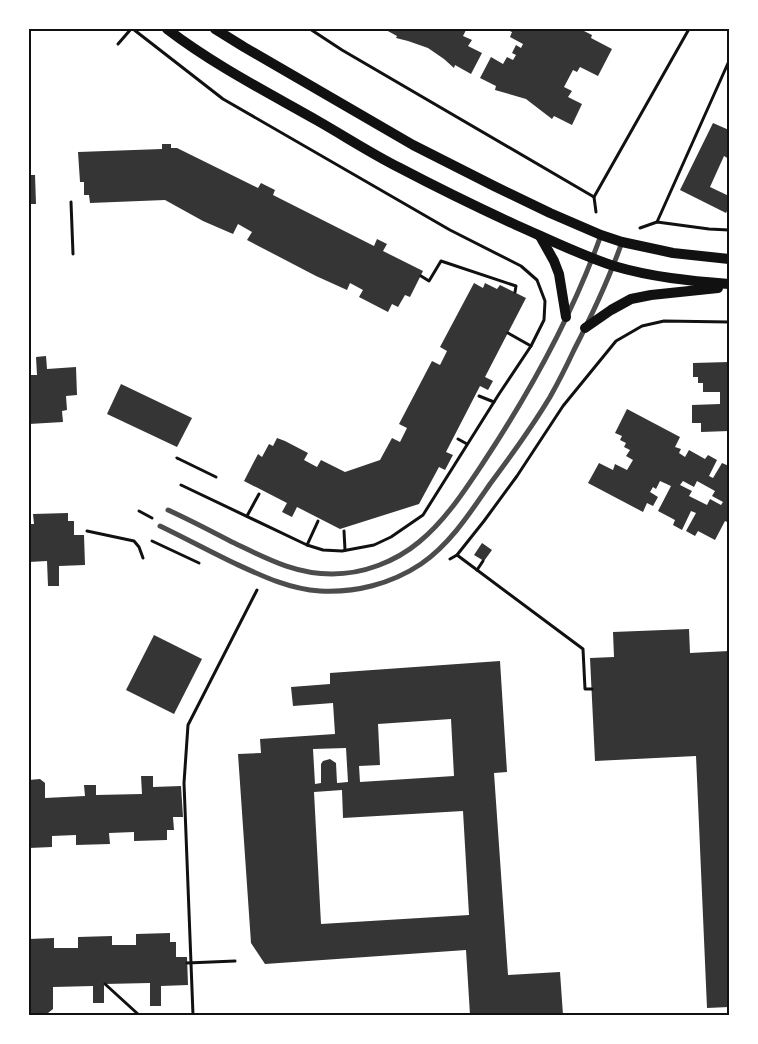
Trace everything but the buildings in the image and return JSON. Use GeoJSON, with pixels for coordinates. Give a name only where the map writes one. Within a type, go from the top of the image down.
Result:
{"type":"FeatureCollection","features":[{"type":"Feature","properties":{"kind":"main road"},"geometry":{"type":"LineString","coordinates":[[167,29],[230,71],[399,168],[540,236],[614,266],[642,273],[729,286]]}},
{"type":"Feature","properties":{"kind":"main road"},"geometry":{"type":"LineString","coordinates":[[215,29],[413,145],[550,213],[622,242],[673,253],[729,259]]}},
{"type":"Feature","properties":{"kind":"main road"},"geometry":{"type":"LineString","coordinates":[[540,236],[554,260],[559,274],[566,317]]}},
{"type":"Feature","properties":{"kind":"main road"},"geometry":{"type":"LineString","coordinates":[[585,328],[631,299],[729,286]]}},
{"type":"Feature","properties":{"kind":"street"},"geometry":{"type":"LineString","coordinates":[[168,510],[276,563],[298,570],[322,574],[369,568],[391,560],[410,549],[428,534],[453,505],[474,476],[530,388],[566,317],[601,235]]}},
{"type":"Feature","properties":{"kind":"street"},"geometry":{"type":"LineString","coordinates":[[160,526],[271,580],[312,591],[362,588],[387,581],[411,570],[442,546],[469,514],[521,442],[549,399],[614,266],[622,242]]}},
{"type":"Feature","properties":{"kind":"path"},"geometry":{"type":"LineString","coordinates":[[118,44],[132,29],[223,99],[442,225],[520,266],[537,280],[545,301],[544,320],[531,346],[423,515],[391,537],[374,545],[345,550],[323,550],[307,545],[181,485]]}},
{"type":"Feature","properties":{"kind":"path"},"geometry":{"type":"LineString","coordinates":[[310,29],[594,197]]}},
{"type":"Feature","properties":{"kind":"path"},"geometry":{"type":"LineString","coordinates":[[596,212],[594,197],[689,29]]}},
{"type":"Feature","properties":{"kind":"path"},"geometry":{"type":"LineString","coordinates":[[657,222],[729,61]]}},
{"type":"Feature","properties":{"kind":"path"},"geometry":{"type":"LineString","coordinates":[[71,202],[73,254]]}},
{"type":"Feature","properties":{"kind":"path"},"geometry":{"type":"LineString","coordinates":[[640,228],[657,222],[729,230]]}},
{"type":"Feature","properties":{"kind":"path"},"geometry":{"type":"LineString","coordinates":[[421,276],[430,281],[441,260],[516,286],[515,292]]}},
{"type":"Feature","properties":{"kind":"path"},"geometry":{"type":"LineString","coordinates":[[508,333],[531,346]]}},
{"type":"Feature","properties":{"kind":"path"},"geometry":{"type":"LineString","coordinates":[[479,396],[494,402]]}},
{"type":"Feature","properties":{"kind":"path"},"geometry":{"type":"LineString","coordinates":[[458,439],[467,444]]}},
{"type":"Feature","properties":{"kind":"path"},"geometry":{"type":"LineString","coordinates":[[177,458],[216,477]]}},
{"type":"Feature","properties":{"kind":"path"},"geometry":{"type":"LineString","coordinates":[[247,516],[259,494]]}},
{"type":"Feature","properties":{"kind":"path"},"geometry":{"type":"LineString","coordinates":[[139,511],[152,518]]}},
{"type":"Feature","properties":{"kind":"path"},"geometry":{"type":"LineString","coordinates":[[307,545],[318,521]]}},
{"type":"Feature","properties":{"kind":"path"},"geometry":{"type":"LineString","coordinates":[[87,531],[134,541],[139,547],[143,558]]}},
{"type":"Feature","properties":{"kind":"path"},"geometry":{"type":"LineString","coordinates":[[344,531],[345,550]]}},
{"type":"Feature","properties":{"kind":"path"},"geometry":{"type":"LineString","coordinates":[[457,554],[583,649],[585,689],[592,689]]}},
{"type":"Feature","properties":{"kind":"path"},"geometry":{"type":"LineString","coordinates":[[477,570],[484,561]]}},
{"type":"Feature","properties":{"kind":"path"},"geometry":{"type":"LineString","coordinates":[[193,1015],[189,963],[184,783],[188,726],[257,590]]}},
{"type":"Feature","properties":{"kind":"path"},"geometry":{"type":"LineString","coordinates":[[189,963],[235,961]]}},
{"type":"Feature","properties":{"kind":"path"},"geometry":{"type":"LineString","coordinates":[[106,984],[139,1015]]}}]}
